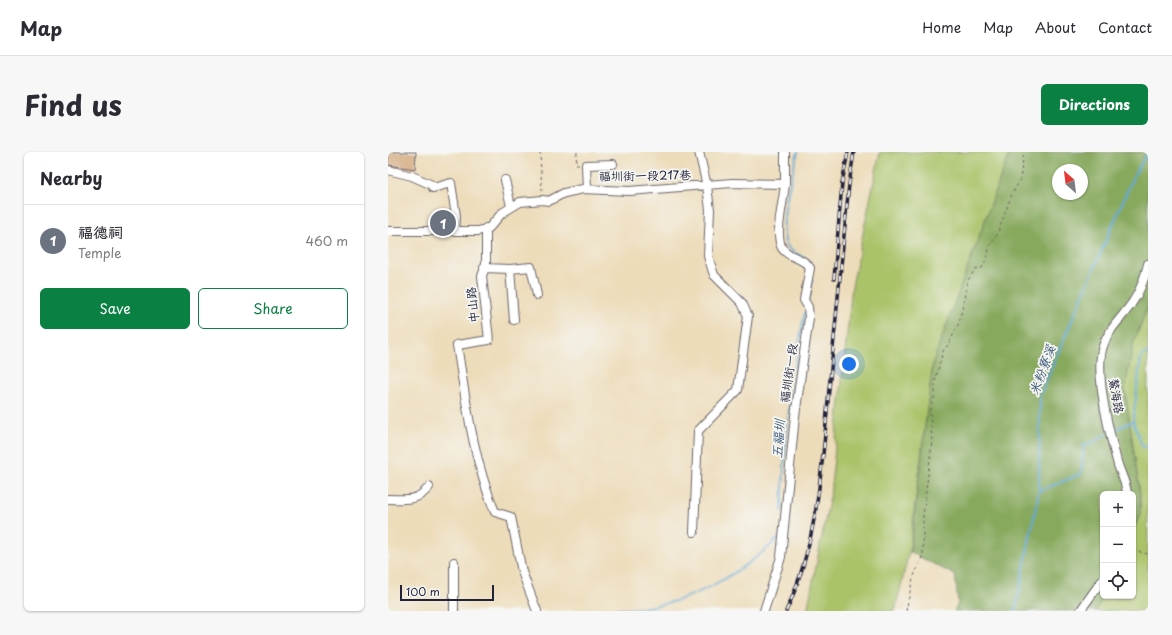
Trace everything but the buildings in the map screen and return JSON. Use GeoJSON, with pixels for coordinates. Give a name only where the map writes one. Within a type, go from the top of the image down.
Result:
{"type":"FeatureCollection","features":[{"type":"Feature","properties":{"kind":"street","name":"福圳街一段217巷"},"geometry":{"type":"LineString","coordinates":[[694,532],[698,431],[738,390],[748,316],[742,303],[714,275],[708,256],[710,210],[707,186],[699,152]]}},
{"type":"Feature","properties":{"kind":"street","name":"福圳街一段"},"geometry":{"type":"LineString","coordinates":[[764,611],[781,557],[795,416],[809,318],[808,307],[804,300],[810,268],[807,263],[786,251],[781,245],[780,228],[785,184],[785,152]]}},
{"type":"Feature","properties":{"kind":"street"},"geometry":{"type":"LineString","coordinates":[[388,231],[478,231],[489,228],[511,206],[520,202],[543,200],[549,201],[564,193],[585,189],[586,165],[613,164]]}},
{"type":"Feature","properties":{"kind":"street"},"geometry":{"type":"LineString","coordinates":[[388,170],[412,176],[432,185],[433,188],[451,183],[456,216],[455,231]]}},
{"type":"Feature","properties":{"kind":"street"},"geometry":{"type":"LineString","coordinates":[[505,180],[511,206]]}},
{"type":"Feature","properties":{"kind":"street","name":"福圳街一段217巷"},"geometry":{"type":"LineString","coordinates":[[585,189],[629,190],[707,186],[732,183],[785,184]]}},
{"type":"Feature","properties":{"kind":"street","name":"中山路"},"geometry":{"type":"LineString","coordinates":[[486,228],[484,268],[482,276],[489,340],[457,345],[470,429],[487,494],[494,512],[511,517],[522,572],[537,611]]}},
{"type":"Feature","properties":{"kind":"street","name":"鰲海路"},"geometry":{"type":"LineString","coordinates":[[1126,491],[1113,446],[1100,381],[1100,360],[1102,346],[1110,330],[1133,302],[1146,278],[1148,264]]}},
{"type":"Feature","properties":{"kind":"street"},"geometry":{"type":"LineString","coordinates":[[484,268],[510,269],[531,267],[537,295]]}},
{"type":"Feature","properties":{"kind":"street"},"geometry":{"type":"LineString","coordinates":[[510,269],[514,320]]}},
{"type":"Feature","properties":{"kind":"street"},"geometry":{"type":"LineString","coordinates":[[388,499],[416,498],[423,495],[429,487]]}},
{"type":"Feature","properties":{"kind":"street"},"geometry":{"type":"LineString","coordinates":[[454,562],[454,611]]}},
{"type":"Feature","properties":{"kind":"street"},"geometry":{"type":"LineString","coordinates":[[1080,611],[1100,583]]}},
{"type":"Feature","properties":{"kind":"path"},"geometry":{"type":"LineString","coordinates":[[540,152],[543,200]]}},
{"type":"Feature","properties":{"kind":"path"},"geometry":{"type":"LineString","coordinates":[[576,152],[576,164],[586,165]]}},
{"type":"Feature","properties":{"kind":"path"},"geometry":{"type":"LineString","coordinates":[[906,611],[913,578],[923,555],[923,516],[932,442],[930,410],[935,395],[935,382],[939,366],[943,351],[948,345],[959,323],[968,280],[975,270],[982,268],[988,256],[989,247],[997,236],[1012,194],[1020,180],[1024,152]]}},
{"type":"Feature","properties":{"kind":"path"},"geometry":{"type":"LineString","coordinates":[[1136,551],[1148,554]]}},
{"type":"Feature","properties":{"kind":"green space"},"geometry":{"type":"Polygon","coordinates":[[[880,152],[1010,152],[933,362],[909,552],[895,611],[807,611],[830,496],[852,286],[880,152]]]}},
{"type":"Feature","properties":{"kind":"green space"},"geometry":{"type":"Polygon","coordinates":[[[1010,152],[1148,152],[1148,306],[1133,344],[1125,390],[1140,494],[1140,515],[1136,524],[1136,491],[1100,491],[1100,599],[1102,599],[1096,611],[954,611],[958,603],[955,575],[910,552],[933,362],[1010,152]]]}},
{"type":"Feature","properties":{"kind":"green space"},"geometry":{"type":"Polygon","coordinates":[[[1148,306],[1148,611],[1096,611],[1102,599],[1136,599],[1136,524],[1140,515],[1140,494],[1125,390],[1133,344],[1148,306]]]}},
{"type":"Feature","properties":{"kind":"waterway","name":"五福圳"},"geometry":{"type":"LineString","coordinates":[[798,152],[787,198],[784,235],[788,247],[810,262]]}},
{"type":"Feature","properties":{"kind":"waterway","name":"米粉寮溪"},"geometry":{"type":"LineString","coordinates":[[1014,611],[1017,603],[1039,491],[1040,395],[1134,175],[1148,152]]}},
{"type":"Feature","properties":{"kind":"waterway","name":"五福圳"},"geometry":{"type":"LineString","coordinates":[[808,301],[812,280]]}},
{"type":"Feature","properties":{"kind":"waterway","name":"五福圳"},"geometry":{"type":"LineString","coordinates":[[782,511],[784,461],[789,411],[805,313]]}},
{"type":"Feature","properties":{"kind":"waterway"},"geometry":{"type":"LineString","coordinates":[[1112,431],[1133,421],[1141,356],[1148,352]]}},
{"type":"Feature","properties":{"kind":"waterway"},"geometry":{"type":"LineString","coordinates":[[1133,421],[1142,446],[1148,447]]}},
{"type":"Feature","properties":{"kind":"waterway"},"geometry":{"type":"LineString","coordinates":[[1039,491],[1081,474],[1084,444],[1091,443],[1108,433]]}},
{"type":"Feature","properties":{"kind":"waterway","name":"五福圳"},"geometry":{"type":"LineString","coordinates":[[593,611],[636,609],[661,605],[698,592],[750,562],[780,537]]}},
{"type":"Feature","properties":{"kind":"railway"},"geometry":{"type":"LineString","coordinates":[[834,279],[842,183],[848,152]]}},
{"type":"Feature","properties":{"kind":"railway"},"geometry":{"type":"LineString","coordinates":[[786,611],[797,586],[805,559],[817,503],[849,184],[854,152]]}},
{"type":"Feature","properties":{"kind":"place","name":"福德祠"},"geometry":{"type":"Point","coordinates":[443,223]}}]}
